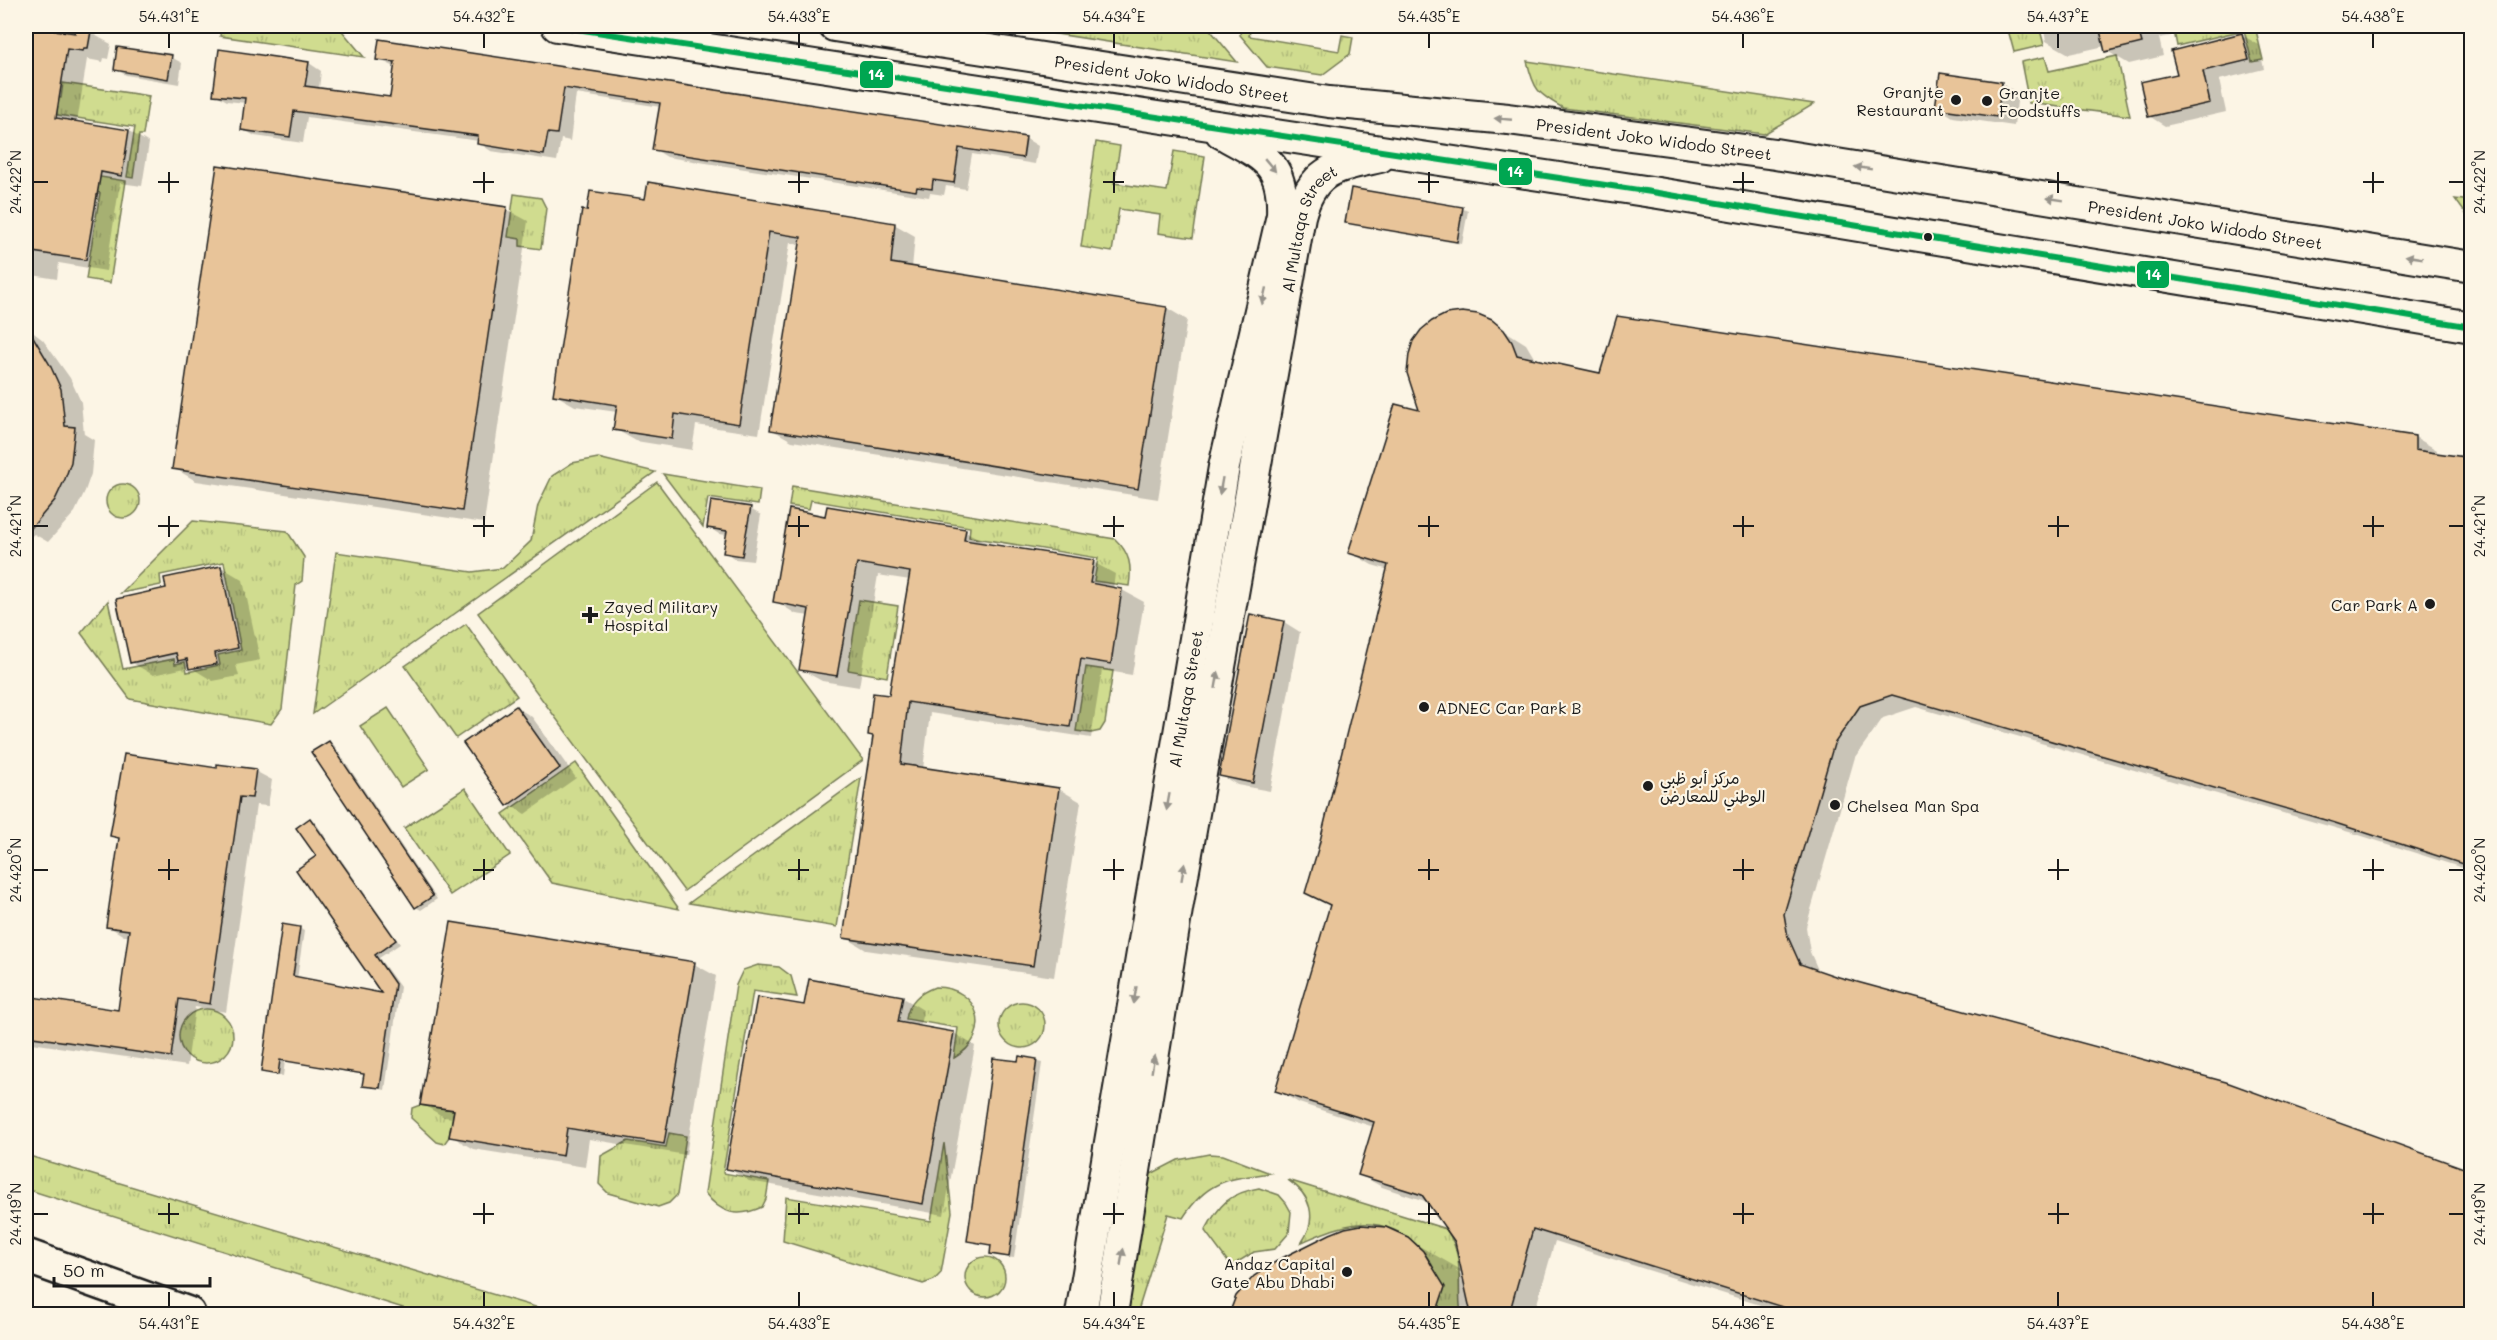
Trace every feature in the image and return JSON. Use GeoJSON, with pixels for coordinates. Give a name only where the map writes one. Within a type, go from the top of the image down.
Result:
{"type":"FeatureCollection","features":[{"type":"Feature","properties":{"kind":"highway"},"geometry":{"type":"LineString","coordinates":[[26,1256],[188,1314]]}},
{"type":"Feature","properties":{"kind":"street"},"geometry":{"type":"LineString","coordinates":[[557,26],[1398,153],[2472,327]]}},
{"type":"Feature","properties":{"kind":"street","name":"President Joko Widodo Street"},"geometry":{"type":"LineString","coordinates":[[834,26],[1329,102],[1508,119],[1775,154],[2472,267]]}},
{"type":"Feature","properties":{"kind":"street","name":"Al Multaqa Street"},"geometry":{"type":"LineString","coordinates":[[1082,1311],[1224,466],[1282,215],[1281,183],[1270,164],[1252,150],[1204,124]]}},
{"type":"Feature","properties":{"kind":"street","name":"Al Multaqa Street"},"geometry":{"type":"LineString","coordinates":[[1112,1314],[1177,909],[1300,216],[1306,196],[1322,176],[1349,164],[1398,153]]}},
{"type":"Feature","properties":{"kind":"green space"},"geometry":{"type":"Polygon","coordinates":[[[221,26],[338,26],[364,57],[220,36],[221,26]]]}},
{"type":"Feature","properties":{"kind":"green space"},"geometry":{"type":"Polygon","coordinates":[[[1005,26],[1207,26],[1237,62],[1005,26]]]}},
{"type":"Feature","properties":{"kind":"green space"},"geometry":{"type":"Polygon","coordinates":[[[1241,26],[1251,26],[1249,36],[1339,51],[1342,35],[1353,37],[1350,54],[1322,75],[1267,67],[1240,35],[1241,26]]]}},
{"type":"Feature","properties":{"kind":"green space"},"geometry":{"type":"Polygon","coordinates":[[[2007,26],[2039,26],[2044,45],[2014,52],[2007,26]]]}},
{"type":"Feature","properties":{"kind":"green space"},"geometry":{"type":"Polygon","coordinates":[[[2173,26],[2255,26],[2263,60],[2252,62],[2244,30],[2177,46],[2173,26]]]}},
{"type":"Feature","properties":{"kind":"green space"},"geometry":{"type":"Polygon","coordinates":[[[2117,56],[2130,116],[2029,103],[2021,62],[2045,57],[2049,71],[2117,56]]]}},
{"type":"Feature","properties":{"kind":"green space"},"geometry":{"type":"Polygon","coordinates":[[[1527,61],[1814,104],[1764,134],[1563,108],[1538,90],[1527,61]]]}},
{"type":"Feature","properties":{"kind":"green space"},"geometry":{"type":"Polygon","coordinates":[[[63,83],[149,96],[143,135],[139,135],[133,178],[127,177],[135,127],[26,110],[26,93],[61,98],[63,83]]]}},
{"type":"Feature","properties":{"kind":"green space"},"geometry":{"type":"Polygon","coordinates":[[[1096,142],[1120,146],[1114,183],[1167,191],[1174,151],[1205,156],[1193,238],[1158,233],[1160,215],[1119,209],[1112,252],[1081,247],[1096,142]]]}},
{"type":"Feature","properties":{"kind":"green space"},"geometry":{"type":"Polygon","coordinates":[[[32,166],[126,181],[110,283],[86,279],[100,193],[29,182],[32,166]]]}},
{"type":"Feature","properties":{"kind":"green space"},"geometry":{"type":"Polygon","coordinates":[[[514,194],[541,198],[546,208],[541,249],[520,246],[520,239],[508,237],[514,194]]]}},
{"type":"Feature","properties":{"kind":"green space"},"geometry":{"type":"Polygon","coordinates":[[[2455,199],[2471,201],[2471,221],[2455,199]]]}},
{"type":"Feature","properties":{"kind":"green space"},"geometry":{"type":"Polygon","coordinates":[[[598,458],[655,472],[313,714],[336,552],[472,572],[503,568],[531,541],[538,505],[552,476],[572,463],[598,458]]]}},
{"type":"Feature","properties":{"kind":"green space"},"geometry":{"type":"Polygon","coordinates":[[[663,474],[760,490],[758,505],[708,498],[703,527],[663,474]]]}},
{"type":"Feature","properties":{"kind":"green space"},"geometry":{"type":"Polygon","coordinates":[[[657,482],[863,760],[684,891],[478,613],[657,482]]]}},
{"type":"Feature","properties":{"kind":"green space"},"geometry":{"type":"Polygon","coordinates":[[[123,484],[135,489],[140,501],[135,513],[123,518],[111,513],[106,501],[111,489],[123,484]]]}},
{"type":"Feature","properties":{"kind":"green space"},"geometry":{"type":"Polygon","coordinates":[[[792,486],[1115,539],[1124,549],[1129,560],[1129,586],[1094,581],[1098,558],[969,537],[970,527],[811,500],[809,509],[789,506],[792,486]]]}},
{"type":"Feature","properties":{"kind":"green space"},"geometry":{"type":"Polygon","coordinates":[[[193,521],[287,531],[304,557],[302,581],[296,585],[282,709],[271,724],[130,699],[81,633],[108,601],[123,669],[174,659],[175,664],[185,662],[187,672],[220,665],[218,655],[241,650],[224,562],[160,575],[161,585],[121,593],[193,521]]]}},
{"type":"Feature","properties":{"kind":"green space"},"geometry":{"type":"Polygon","coordinates":[[[859,600],[898,606],[887,677],[848,670],[859,600]]]}},
{"type":"Feature","properties":{"kind":"green space"},"geometry":{"type":"Polygon","coordinates":[[[466,624],[517,696],[456,738],[405,666],[466,624]]]}},
{"type":"Feature","properties":{"kind":"green space"},"geometry":{"type":"Polygon","coordinates":[[[1086,667],[1113,671],[1105,723],[1100,731],[1091,733],[1076,731],[1086,667]]]}},
{"type":"Feature","properties":{"kind":"green space"},"geometry":{"type":"Polygon","coordinates":[[[388,708],[429,769],[401,787],[360,726],[388,708]]]}},
{"type":"Feature","properties":{"kind":"green space"},"geometry":{"type":"Polygon","coordinates":[[[576,763],[679,909],[552,883],[503,814],[576,763]]]}},
{"type":"Feature","properties":{"kind":"green space"},"geometry":{"type":"Polygon","coordinates":[[[861,778],[837,927],[689,903],[861,778]]]}},
{"type":"Feature","properties":{"kind":"green space"},"geometry":{"type":"Polygon","coordinates":[[[465,788],[510,855],[450,895],[404,828],[465,788]]]}},
{"type":"Feature","properties":{"kind":"green space"},"geometry":{"type":"Polygon","coordinates":[[[758,965],[779,967],[791,976],[797,997],[753,991],[723,1173],[769,1181],[762,1207],[738,1213],[717,1206],[705,1193],[736,985],[743,970],[758,965]]]}},
{"type":"Feature","properties":{"kind":"green space"},"geometry":{"type":"Polygon","coordinates":[[[935,987],[951,989],[963,995],[972,1004],[977,1014],[978,1026],[974,1038],[967,1049],[954,1058],[958,1028],[906,1019],[916,999],[935,987]]]}},
{"type":"Feature","properties":{"kind":"green space"},"geometry":{"type":"Polygon","coordinates":[[[1022,1002],[1031,1003],[1038,1009],[1044,1016],[1044,1034],[1038,1041],[1031,1047],[1022,1048],[1013,1047],[1006,1041],[1000,1034],[999,1025],[1000,1016],[1006,1009],[1013,1003],[1022,1002]]]}},
{"type":"Feature","properties":{"kind":"green space"},"geometry":{"type":"Polygon","coordinates":[[[206,1009],[216,1011],[225,1017],[231,1026],[233,1036],[231,1046],[225,1055],[216,1061],[206,1063],[196,1061],[187,1055],[181,1046],[179,1036],[181,1026],[187,1017],[196,1011],[206,1009]]]}},
{"type":"Feature","properties":{"kind":"green space"},"geometry":{"type":"Polygon","coordinates":[[[420,1105],[454,1110],[449,1137],[444,1144],[437,1142],[411,1118],[412,1108],[420,1105]]]}},
{"type":"Feature","properties":{"kind":"green space"},"geometry":{"type":"Polygon","coordinates":[[[669,1133],[686,1136],[677,1195],[669,1203],[658,1207],[608,1193],[599,1184],[601,1156],[628,1141],[666,1147],[669,1133]]]}},
{"type":"Feature","properties":{"kind":"green space"},"geometry":{"type":"Polygon","coordinates":[[[944,1143],[952,1212],[941,1273],[934,1280],[923,1284],[783,1241],[786,1197],[931,1221],[944,1143]]]}},
{"type":"Feature","properties":{"kind":"green space"},"geometry":{"type":"Polygon","coordinates":[[[1209,1154],[1223,1155],[1270,1173],[1230,1180],[1210,1189],[1192,1205],[1183,1218],[1168,1214],[1137,1314],[1123,1314],[1147,1176],[1178,1160],[1209,1154]]]}},
{"type":"Feature","properties":{"kind":"green space"},"geometry":{"type":"Polygon","coordinates":[[[26,1155],[559,1314],[422,1314],[26,1189],[26,1155]]]}},
{"type":"Feature","properties":{"kind":"green space"},"geometry":{"type":"Polygon","coordinates":[[[1288,1180],[1446,1229],[1458,1260],[1461,1314],[1436,1314],[1439,1296],[1437,1280],[1431,1264],[1422,1250],[1409,1238],[1394,1230],[1377,1225],[1351,1225],[1302,1242],[1310,1224],[1310,1208],[1302,1193],[1288,1180]]]}},
{"type":"Feature","properties":{"kind":"green space"},"geometry":{"type":"Polygon","coordinates":[[[1259,1188],[1279,1195],[1286,1203],[1291,1212],[1289,1233],[1275,1249],[1254,1252],[1231,1266],[1205,1231],[1220,1207],[1232,1197],[1259,1188]]]}},
{"type":"Feature","properties":{"kind":"green space"},"geometry":{"type":"Polygon","coordinates":[[[985,1257],[993,1258],[999,1263],[1004,1269],[1004,1285],[999,1291],[993,1296],[985,1297],[977,1296],[971,1291],[966,1285],[965,1277],[966,1269],[971,1263],[977,1258],[985,1257]]]}},
{"type":"Feature","properties":{"kind":"building"},"geometry":{"type":"Polygon","coordinates":[[[26,26],[75,33],[76,28],[91,31],[88,48],[84,48],[83,51],[67,49],[56,118],[129,130],[122,176],[101,172],[86,260],[26,251],[26,26]]]}},
{"type":"Feature","properties":{"kind":"building"},"geometry":{"type":"Polygon","coordinates":[[[2099,26],[2137,26],[2142,43],[2105,52],[2099,26]]]}},
{"type":"Feature","properties":{"kind":"building"},"geometry":{"type":"Polygon","coordinates":[[[2242,33],[2249,60],[2203,71],[2210,103],[2148,117],[2140,82],[2177,74],[2171,51],[2242,33]]]}},
{"type":"Feature","properties":{"kind":"building"},"geometry":{"type":"Polygon","coordinates":[[[379,39],[1026,137],[1023,158],[959,148],[954,183],[933,180],[932,189],[917,187],[916,191],[652,150],[660,103],[564,88],[557,134],[548,133],[544,155],[477,144],[478,136],[294,111],[290,137],[241,130],[245,98],[213,95],[219,49],[309,62],[305,86],[390,97],[395,62],[376,60],[379,39]]]}},
{"type":"Feature","properties":{"kind":"building"},"geometry":{"type":"Polygon","coordinates":[[[117,47],[172,55],[168,79],[114,70],[117,47]]]}},
{"type":"Feature","properties":{"kind":"building"},"geometry":{"type":"Polygon","coordinates":[[[1940,73],[2002,82],[1997,117],[1935,108],[1940,73]]]}},
{"type":"Feature","properties":{"kind":"building"},"geometry":{"type":"Polygon","coordinates":[[[217,165],[507,207],[462,511],[172,469],[217,165]]]}},
{"type":"Feature","properties":{"kind":"building"},"geometry":{"type":"Polygon","coordinates":[[[648,182],[895,223],[891,263],[1167,307],[1138,489],[770,430],[801,237],[769,232],[739,424],[675,414],[672,439],[613,430],[617,405],[553,395],[582,210],[587,211],[590,191],[645,199],[648,182]]]}},
{"type":"Feature","properties":{"kind":"building"},"geometry":{"type":"Polygon","coordinates":[[[1351,188],[1463,207],[1457,242],[1345,223],[1351,188]]]}},
{"type":"Feature","properties":{"kind":"building","name":"مركز أبو ظبي الوطني للمعارض"},"geometry":{"type":"Polygon","coordinates":[[[1462,312],[1478,314],[1492,320],[1504,330],[1517,355],[1600,373],[1617,316],[2415,436],[2415,450],[2472,458],[2472,867],[2332,822],[1892,695],[1860,706],[1834,744],[1784,914],[1788,937],[1800,964],[1835,976],[2226,1082],[2472,1171],[2472,1314],[1790,1314],[1792,1310],[1533,1229],[1509,1314],[1471,1314],[1455,1242],[1422,1195],[1358,1175],[1374,1122],[1275,1091],[1330,905],[1305,893],[1318,849],[1388,565],[1348,553],[1395,404],[1419,410],[1407,373],[1413,341],[1432,321],[1446,314],[1462,312]]]}},
{"type":"Feature","properties":{"kind":"building"},"geometry":{"type":"Polygon","coordinates":[[[26,325],[50,365],[61,389],[65,426],[75,427],[71,462],[65,479],[55,500],[26,534],[26,325]]]}},
{"type":"Feature","properties":{"kind":"building"},"geometry":{"type":"Polygon","coordinates":[[[711,501],[751,507],[742,556],[723,553],[727,531],[707,528],[711,501]]]}},
{"type":"Feature","properties":{"kind":"building"},"geometry":{"type":"Polygon","coordinates":[[[827,506],[966,529],[964,540],[1094,560],[1090,583],[1122,589],[1111,664],[1081,659],[1070,727],[908,702],[901,764],[1059,788],[1033,966],[843,938],[873,736],[868,735],[873,693],[889,695],[910,572],[857,563],[837,676],[799,670],[809,609],[773,602],[789,509],[825,516],[827,506]]]}},
{"type":"Feature","properties":{"kind":"building"},"geometry":{"type":"Polygon","coordinates":[[[221,566],[238,648],[215,653],[217,664],[189,669],[187,659],[178,661],[176,653],[130,663],[116,599],[166,588],[164,578],[221,566]]]}},
{"type":"Feature","properties":{"kind":"building"},"geometry":{"type":"Polygon","coordinates":[[[1250,614],[1284,621],[1253,783],[1219,776],[1250,614]]]}},
{"type":"Feature","properties":{"kind":"building"},"geometry":{"type":"Polygon","coordinates":[[[516,706],[560,768],[507,806],[463,743],[516,706]]]}},
{"type":"Feature","properties":{"kind":"building"},"geometry":{"type":"Polygon","coordinates":[[[329,741],[433,896],[415,908],[311,752],[329,741]]]}},
{"type":"Feature","properties":{"kind":"building"},"geometry":{"type":"Polygon","coordinates":[[[124,754],[217,768],[217,764],[256,769],[252,798],[240,797],[210,1004],[179,999],[171,1057],[26,1036],[26,996],[118,1010],[129,930],[106,927],[119,838],[110,836],[124,754]]]}},
{"type":"Feature","properties":{"kind":"building"},"geometry":{"type":"Polygon","coordinates":[[[310,818],[396,940],[375,955],[395,984],[380,1088],[362,1086],[364,1074],[280,1060],[278,1075],[261,1072],[282,924],[300,927],[293,976],[381,993],[296,870],[316,856],[296,828],[310,818]]]}},
{"type":"Feature","properties":{"kind":"building"},"geometry":{"type":"Polygon","coordinates":[[[451,922],[695,962],[664,1144],[567,1128],[563,1156],[449,1137],[454,1110],[420,1105],[451,922]]]}},
{"type":"Feature","properties":{"kind":"building"},"geometry":{"type":"Polygon","coordinates":[[[809,979],[903,996],[898,1022],[954,1032],[923,1204],[726,1169],[757,997],[804,1005],[809,979]]]}},
{"type":"Feature","properties":{"kind":"building"},"geometry":{"type":"Polygon","coordinates":[[[1019,1056],[1037,1059],[1009,1257],[990,1254],[991,1245],[967,1241],[993,1058],[1018,1061],[1019,1056]]]}},
{"type":"Feature","properties":{"kind":"building","name":"Andaz Capital Gate Abu Dhabi"},"geometry":{"type":"Polygon","coordinates":[[[1361,1225],[1386,1227],[1408,1237],[1423,1251],[1445,1287],[1436,1314],[1229,1314],[1236,1296],[1254,1276],[1280,1259],[1330,1234],[1361,1225]]]}},
{"type":"Feature","properties":{"kind":"transit line","name":"14"},"geometry":{"type":"LineString","coordinates":[[557,26],[1658,193],[2472,327]]}},
{"type":"Feature","properties":{"kind":"place","name":"Granjte Restaurant"},"geometry":{"type":"Point","coordinates":[1956,100]}},
{"type":"Feature","properties":{"kind":"place","name":"Granjte Foodstuffs"},"geometry":{"type":"Point","coordinates":[1987,101]}},
{"type":"Feature","properties":{"kind":"place","name":"Car Park A"},"geometry":{"type":"Point","coordinates":[2430,604]}},
{"type":"Feature","properties":{"kind":"place","name":"Zayed Military Hospital"},"geometry":{"type":"Point","coordinates":[590,615]}},
{"type":"Feature","properties":{"kind":"place","name":"ADNEC Car Park B"},"geometry":{"type":"Point","coordinates":[1424,707]}},
{"type":"Feature","properties":{"kind":"place","name":"مركز أبو ظبي الوطني للمعارض"},"geometry":{"type":"Point","coordinates":[1648,786]}},
{"type":"Feature","properties":{"kind":"place","name":"Chelsea Man Spa"},"geometry":{"type":"Point","coordinates":[1835,805]}},
{"type":"Feature","properties":{"kind":"place","name":"Andaz Capital Gate Abu Dhabi"},"geometry":{"type":"Point","coordinates":[1347,1272]}}]}
